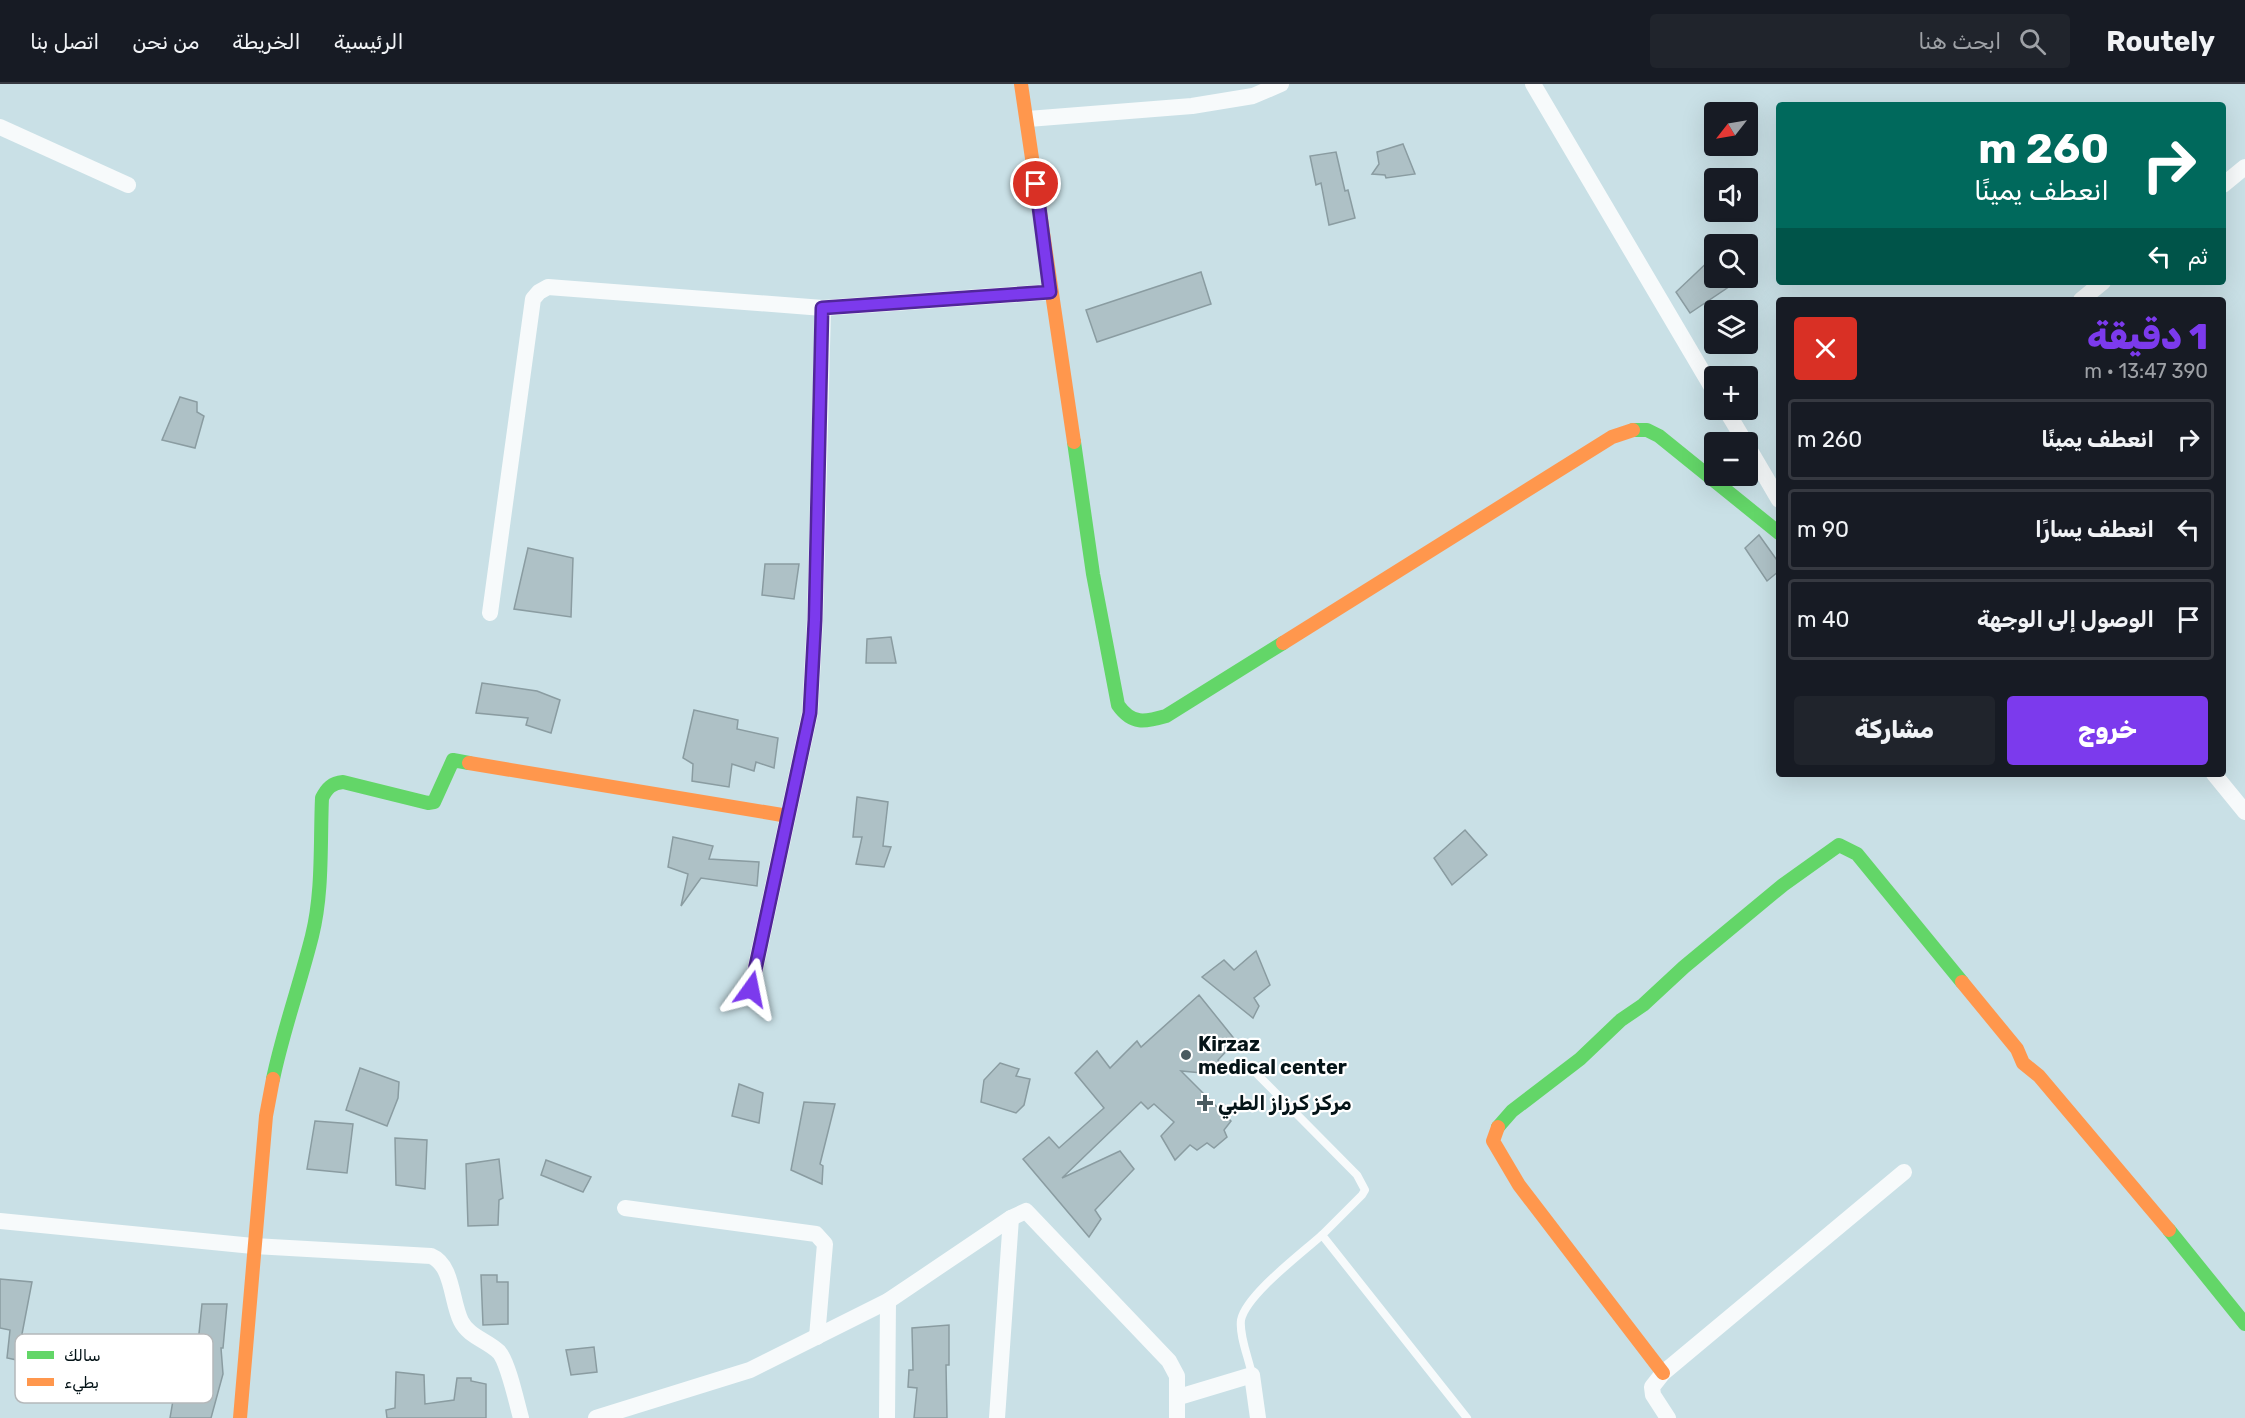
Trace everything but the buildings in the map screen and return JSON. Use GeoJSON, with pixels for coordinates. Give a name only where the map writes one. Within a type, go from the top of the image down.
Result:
{"type":"FeatureCollection","features":[{"type":"Feature","properties":{"kind":"street"},"geometry":{"type":"LineString","coordinates":[[1021,84],[1028,119],[1050,292],[1095,585],[1118,705],[1131,721],[1142,723],[1166,716],[1612,437],[1629,429],[1639,427],[1659,436],[1776,531]]}},
{"type":"Feature","properties":{"kind":"street"},"geometry":{"type":"LineString","coordinates":[[1028,119],[1201,105],[1252,96],[1281,84]]}},
{"type":"Feature","properties":{"kind":"street"},"geometry":{"type":"LineString","coordinates":[[1533,84],[1704,374]]}},
{"type":"Feature","properties":{"kind":"street"},"geometry":{"type":"LineString","coordinates":[[0,127],[128,185]]}},
{"type":"Feature","properties":{"kind":"street"},"geometry":{"type":"LineString","coordinates":[[2226,183],[2245,167]]}},
{"type":"Feature","properties":{"kind":"street"},"geometry":{"type":"LineString","coordinates":[[2085,297],[2099,285]]}},
{"type":"Feature","properties":{"kind":"street"},"geometry":{"type":"LineString","coordinates":[[490,613],[533,299],[539,292],[548,287],[822,308],[1050,292]]}},
{"type":"Feature","properties":{"kind":"street"},"geometry":{"type":"LineString","coordinates":[[751,989],[810,713],[815,620],[822,308]]}},
{"type":"Feature","properties":{"kind":"street"},"geometry":{"type":"LineString","coordinates":[[1758,464],[1776,495]]}},
{"type":"Feature","properties":{"kind":"street"},"geometry":{"type":"LineString","coordinates":[[240,1418],[253,1246],[266,1116],[280,1045],[312,936],[316,913],[322,798],[327,788],[333,783],[343,782],[428,803],[434,802],[453,760],[788,816]]}},
{"type":"Feature","properties":{"kind":"street"},"geometry":{"type":"LineString","coordinates":[[2216,777],[2245,812]]}},
{"type":"Feature","properties":{"kind":"street"},"geometry":{"type":"LineString","coordinates":[[1663,1373],[1519,1185],[1493,1141],[1498,1127],[1512,1111],[1580,1059],[1621,1020],[1643,1005],[1684,967],[1736,927],[1783,885],[1839,845],[1857,854],[2017,1049],[2023,1063],[2039,1076],[2118,1168],[2245,1324]]}},
{"type":"Feature","properties":{"kind":"street"},"geometry":{"type":"LineString","coordinates":[[1668,1418],[1653,1395],[1652,1387],[1663,1373],[1904,1172]]}},
{"type":"Feature","properties":{"kind":"street"},"geometry":{"type":"LineString","coordinates":[[625,1208],[816,1234],[825,1244],[817,1337]]}},
{"type":"Feature","properties":{"kind":"street"},"geometry":{"type":"LineString","coordinates":[[596,1418],[750,1370],[888,1301],[1011,1218],[1026,1211],[1169,1361],[1177,1376],[1178,1418]]}},
{"type":"Feature","properties":{"kind":"street"},"geometry":{"type":"LineString","coordinates":[[997,1418],[1011,1218]]}},
{"type":"Feature","properties":{"kind":"street"},"geometry":{"type":"LineString","coordinates":[[0,1221],[253,1246],[431,1256],[440,1260],[460,1320],[467,1330],[503,1357],[521,1418]]}},
{"type":"Feature","properties":{"kind":"street"},"geometry":{"type":"LineString","coordinates":[[887,1418],[888,1301]]}},
{"type":"Feature","properties":{"kind":"street"},"geometry":{"type":"LineString","coordinates":[[1179,1397],[1252,1375],[1258,1418]]}},
{"type":"Feature","properties":{"kind":"street"},"geometry":{"type":"LineString","coordinates":[[653,1401],[654,1418]]}},
{"type":"Feature","properties":{"kind":"lane"},"geometry":{"type":"LineString","coordinates":[[1252,1375],[1241,1322],[1243,1313],[1261,1289],[1322,1235],[1358,1200],[1365,1190],[1357,1175],[1255,1072]]}},
{"type":"Feature","properties":{"kind":"lane"},"geometry":{"type":"LineString","coordinates":[[1322,1235],[1467,1418]]}},
{"type":"Feature","properties":{"kind":"traffic: fast"},"geometry":{"type":"LineString","coordinates":[[1633,430],[1647,430],[1659,436],[1776,531]]}},
{"type":"Feature","properties":{"kind":"traffic: fast"},"geometry":{"type":"LineString","coordinates":[[1074,442],[1093,574],[1118,705],[1128,716],[1139,720],[1152,720],[1166,716],[1283,643]]}},
{"type":"Feature","properties":{"kind":"traffic: fast"},"geometry":{"type":"LineString","coordinates":[[273,1079],[316,919],[324,794],[333,785],[343,782],[428,803],[434,802],[453,760],[469,763]]}},
{"type":"Feature","properties":{"kind":"traffic: fast"},"geometry":{"type":"LineString","coordinates":[[1498,1127],[1512,1111],[1580,1059],[1621,1020],[1643,1005],[1684,967],[1783,885],[1839,845],[1857,854],[1962,982]]}},
{"type":"Feature","properties":{"kind":"traffic: fast"},"geometry":{"type":"LineString","coordinates":[[2169,1230],[2245,1324]]}},
{"type":"Feature","properties":{"kind":"traffic: slow"},"geometry":{"type":"LineString","coordinates":[[1021,84],[1074,442]]}},
{"type":"Feature","properties":{"kind":"traffic: slow"},"geometry":{"type":"LineString","coordinates":[[1283,643],[1612,437],[1633,430]]}},
{"type":"Feature","properties":{"kind":"traffic: slow"},"geometry":{"type":"LineString","coordinates":[[469,763],[788,816]]}},
{"type":"Feature","properties":{"kind":"traffic: slow"},"geometry":{"type":"LineString","coordinates":[[1962,982],[2017,1049],[2023,1063],[2039,1076],[2169,1230]]}},
{"type":"Feature","properties":{"kind":"traffic: slow"},"geometry":{"type":"LineString","coordinates":[[240,1418],[266,1116],[273,1079]]}},
{"type":"Feature","properties":{"kind":"traffic: slow"},"geometry":{"type":"LineString","coordinates":[[1498,1127],[1493,1141],[1519,1185],[1663,1373]]}},
{"type":"Feature","properties":{"kind":"place","name":"Kirzaz medical center"},"geometry":{"type":"Point","coordinates":[1186,1055]}},
{"type":"Feature","properties":{"kind":"place","name":"مركز كرزاز الطبي"},"geometry":{"type":"Point","coordinates":[1205,1103]}},
{"type":"Feature","properties":{"kind":"route"},"geometry":{"type":"LineString","coordinates":[[751,989],[810,713],[815,620],[822,308],[1050,292],[1036,184]]}}]}
